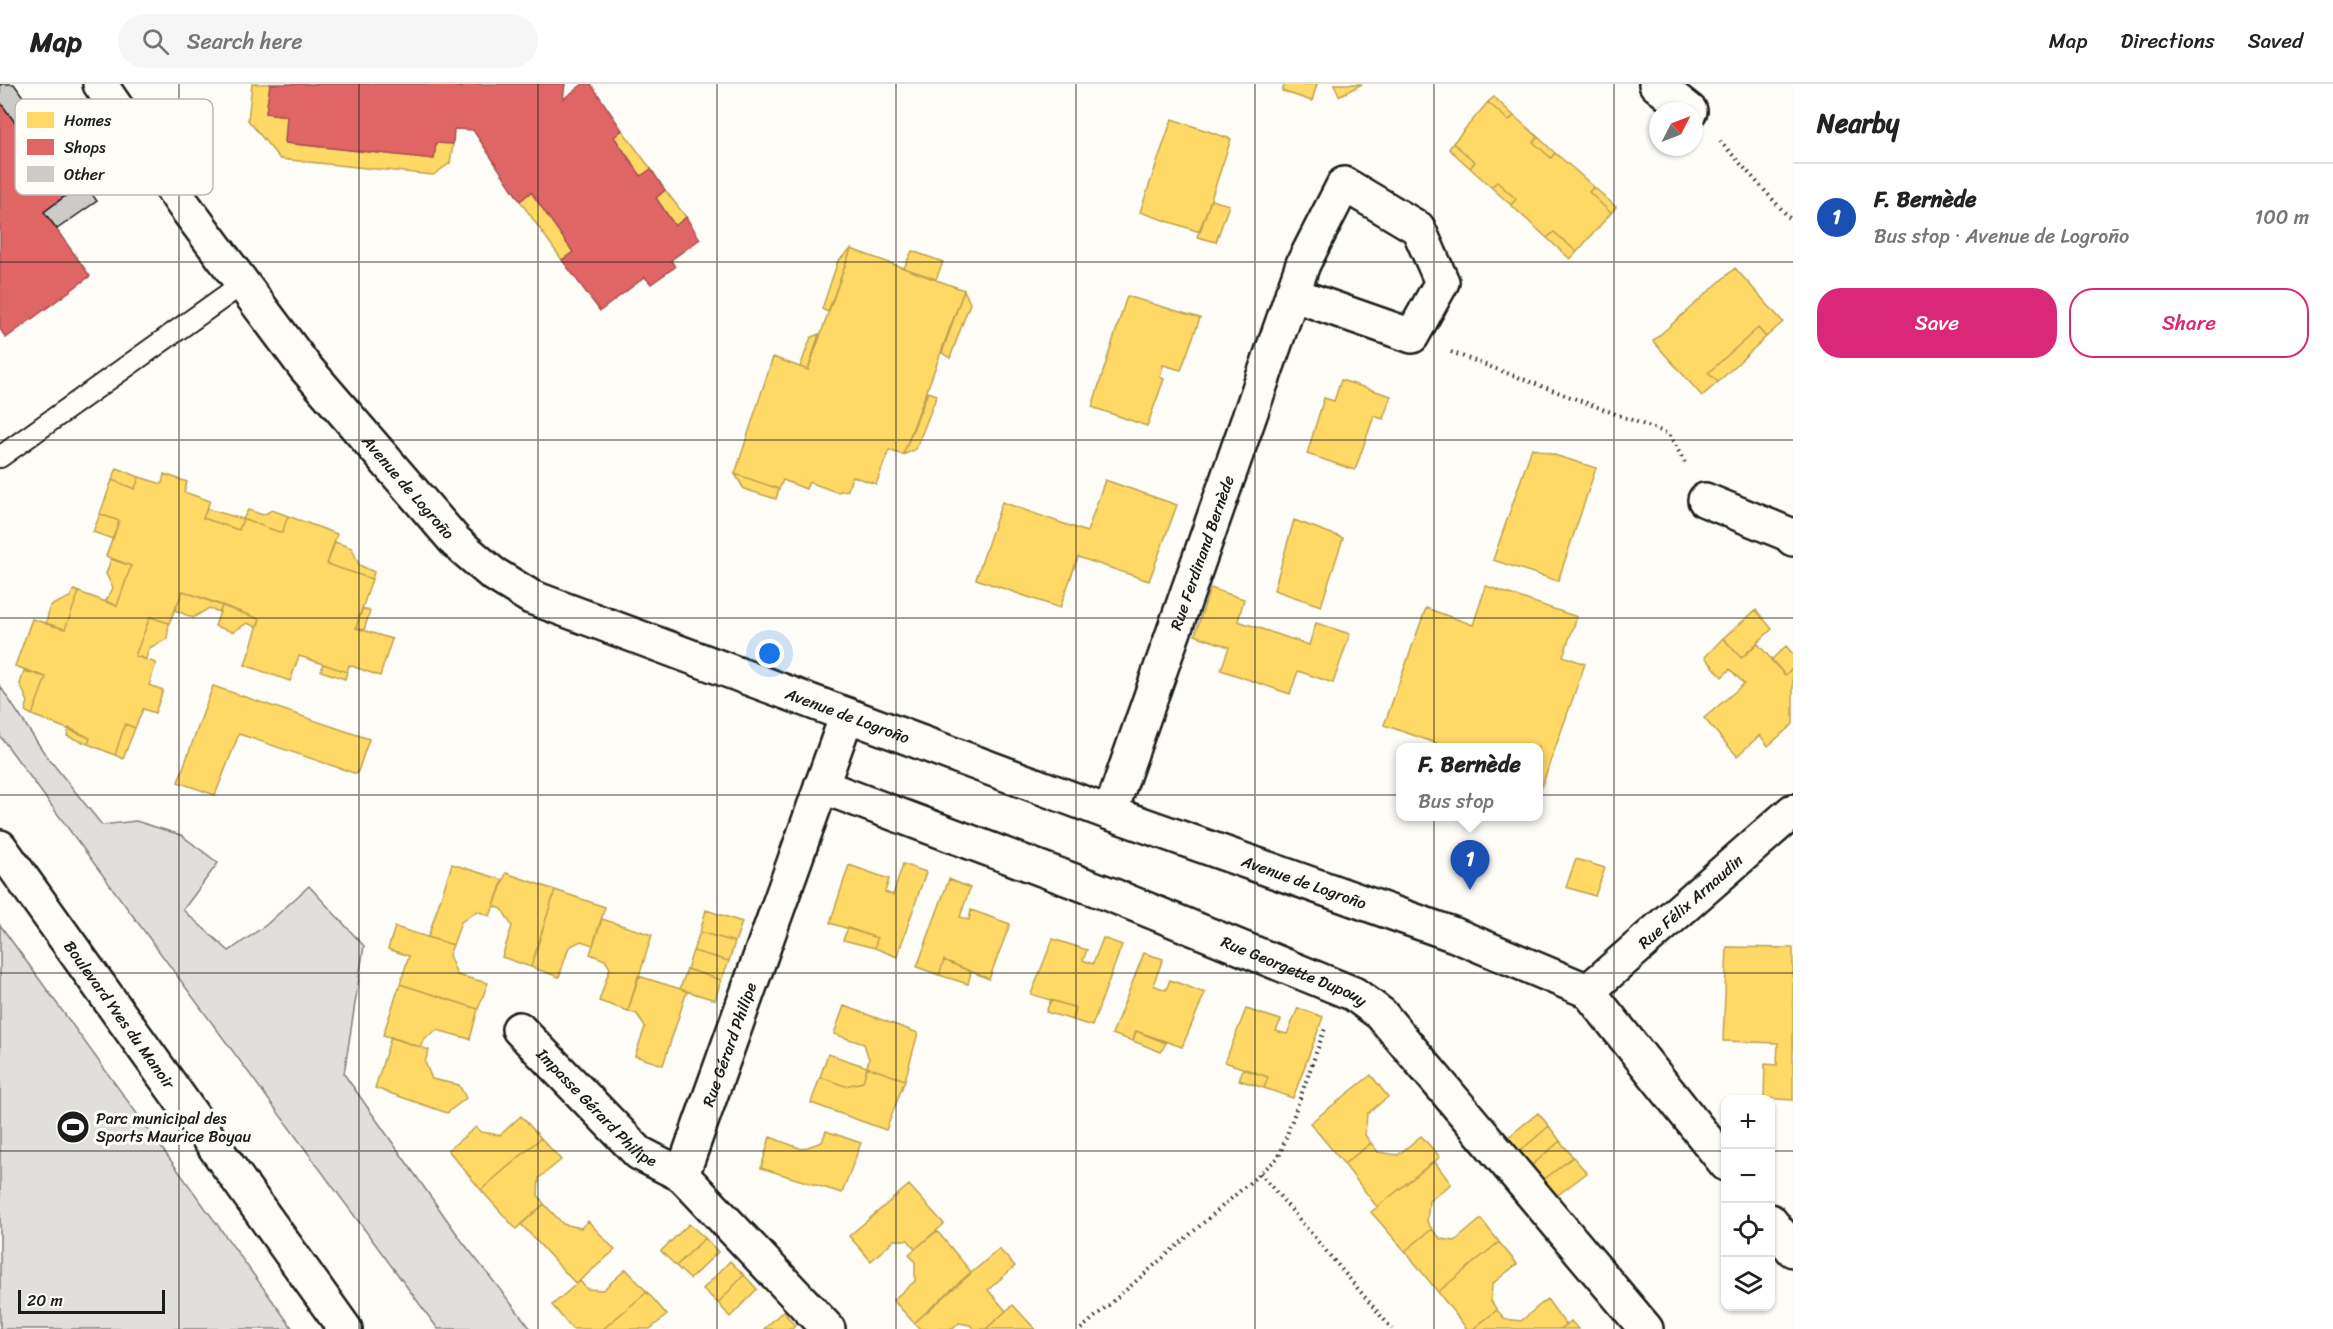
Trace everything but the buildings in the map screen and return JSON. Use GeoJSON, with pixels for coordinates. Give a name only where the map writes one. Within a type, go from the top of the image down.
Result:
{"type":"FeatureCollection","features":[{"type":"Feature","properties":{"kind":"street","name":"Avenue de Logroño"},"geometry":{"type":"LineString","coordinates":[[100,84],[110,99]]}},
{"type":"Feature","properties":{"kind":"street"},"geometry":{"type":"LineString","coordinates":[[1656,84],[1678,102]]}},
{"type":"Feature","properties":{"kind":"street","name":"Rue Ferdinand Bernède"},"geometry":{"type":"LineString","coordinates":[[1110,813],[1303,264],[1344,184],[1418,228],[1442,282],[1412,336]]}},
{"type":"Feature","properties":{"kind":"street","name":"Avenue de Logroño"},"geometry":{"type":"LineString","coordinates":[[177,195],[305,368],[456,542],[492,573],[531,597],[1110,813],[1455,935],[1588,991],[1721,1159]]}},
{"type":"Feature","properties":{"kind":"street"},"geometry":{"type":"LineString","coordinates":[[1292,294],[1412,336]]}},
{"type":"Feature","properties":{"kind":"street"},"geometry":{"type":"LineString","coordinates":[[1705,500],[1788,534],[1793,539]]}},
{"type":"Feature","properties":{"kind":"street","name":"Rue Gérard Philipe"},"geometry":{"type":"LineString","coordinates":[[682,1175],[847,715]]}},
{"type":"Feature","properties":{"kind":"street","name":"Rue Georgette Dupouy"},"geometry":{"type":"LineString","coordinates":[[821,786],[1114,896],[1354,994],[1381,1014],[1646,1329]]}},
{"type":"Feature","properties":{"kind":"street","name":"Rue Félix Arnaudin"},"geometry":{"type":"LineString","coordinates":[[1588,991],[1793,811]]}},
{"type":"Feature","properties":{"kind":"street","name":"Boulevard Yves du Manoir"},"geometry":{"type":"LineString","coordinates":[[0,847],[345,1329]]}},
{"type":"Feature","properties":{"kind":"street","name":"Impasse Gérard Philipe"},"geometry":{"type":"LineString","coordinates":[[519,1029],[639,1154],[682,1175]]}},
{"type":"Feature","properties":{"kind":"street"},"geometry":{"type":"LineString","coordinates":[[682,1175],[828,1329]]}},
{"type":"Feature","properties":{"kind":"street"},"geometry":{"type":"LineString","coordinates":[[1775,1227],[1793,1250]]}},
{"type":"Feature","properties":{"kind":"lane"},"geometry":{"type":"LineString","coordinates":[[0,457],[242,284]]}},
{"type":"Feature","properties":{"kind":"path"},"geometry":{"type":"LineString","coordinates":[[1703,125],[1793,222]]}},
{"type":"Feature","properties":{"kind":"path"},"geometry":{"type":"LineString","coordinates":[[1412,336],[1669,434],[1705,500]]}},
{"type":"Feature","properties":{"kind":"path"},"geometry":{"type":"LineString","coordinates":[[1081,1329],[1279,1157],[1340,988]]}},
{"type":"Feature","properties":{"kind":"path"},"geometry":{"type":"LineString","coordinates":[[1260,1173],[1392,1329]]}},
{"type":"Feature","properties":{"kind":"shaded area"},"geometry":{"type":"Polygon","coordinates":[[[0,686],[45,754],[102,825],[136,821],[181,835],[218,863],[183,910],[229,951],[266,925],[309,886],[364,946],[344,1074],[462,1241],[531,1329],[438,1329],[0,736],[0,686]]]}},
{"type":"Feature","properties":{"kind":"shaded area","name":"Parc municipal des Sports Maurice Boyau"},"geometry":{"type":"Polygon","coordinates":[[[0,925],[293,1329],[0,1329],[0,925]]]}},
{"type":"Feature","properties":{"kind":"place","name":"F. Bernède"},"geometry":{"type":"Point","coordinates":[1470,890]}},
{"type":"Feature","properties":{"kind":"place","name":"Parc municipal des Sports Maurice Boyau"},"geometry":{"type":"Point","coordinates":[73,1127]}}]}
